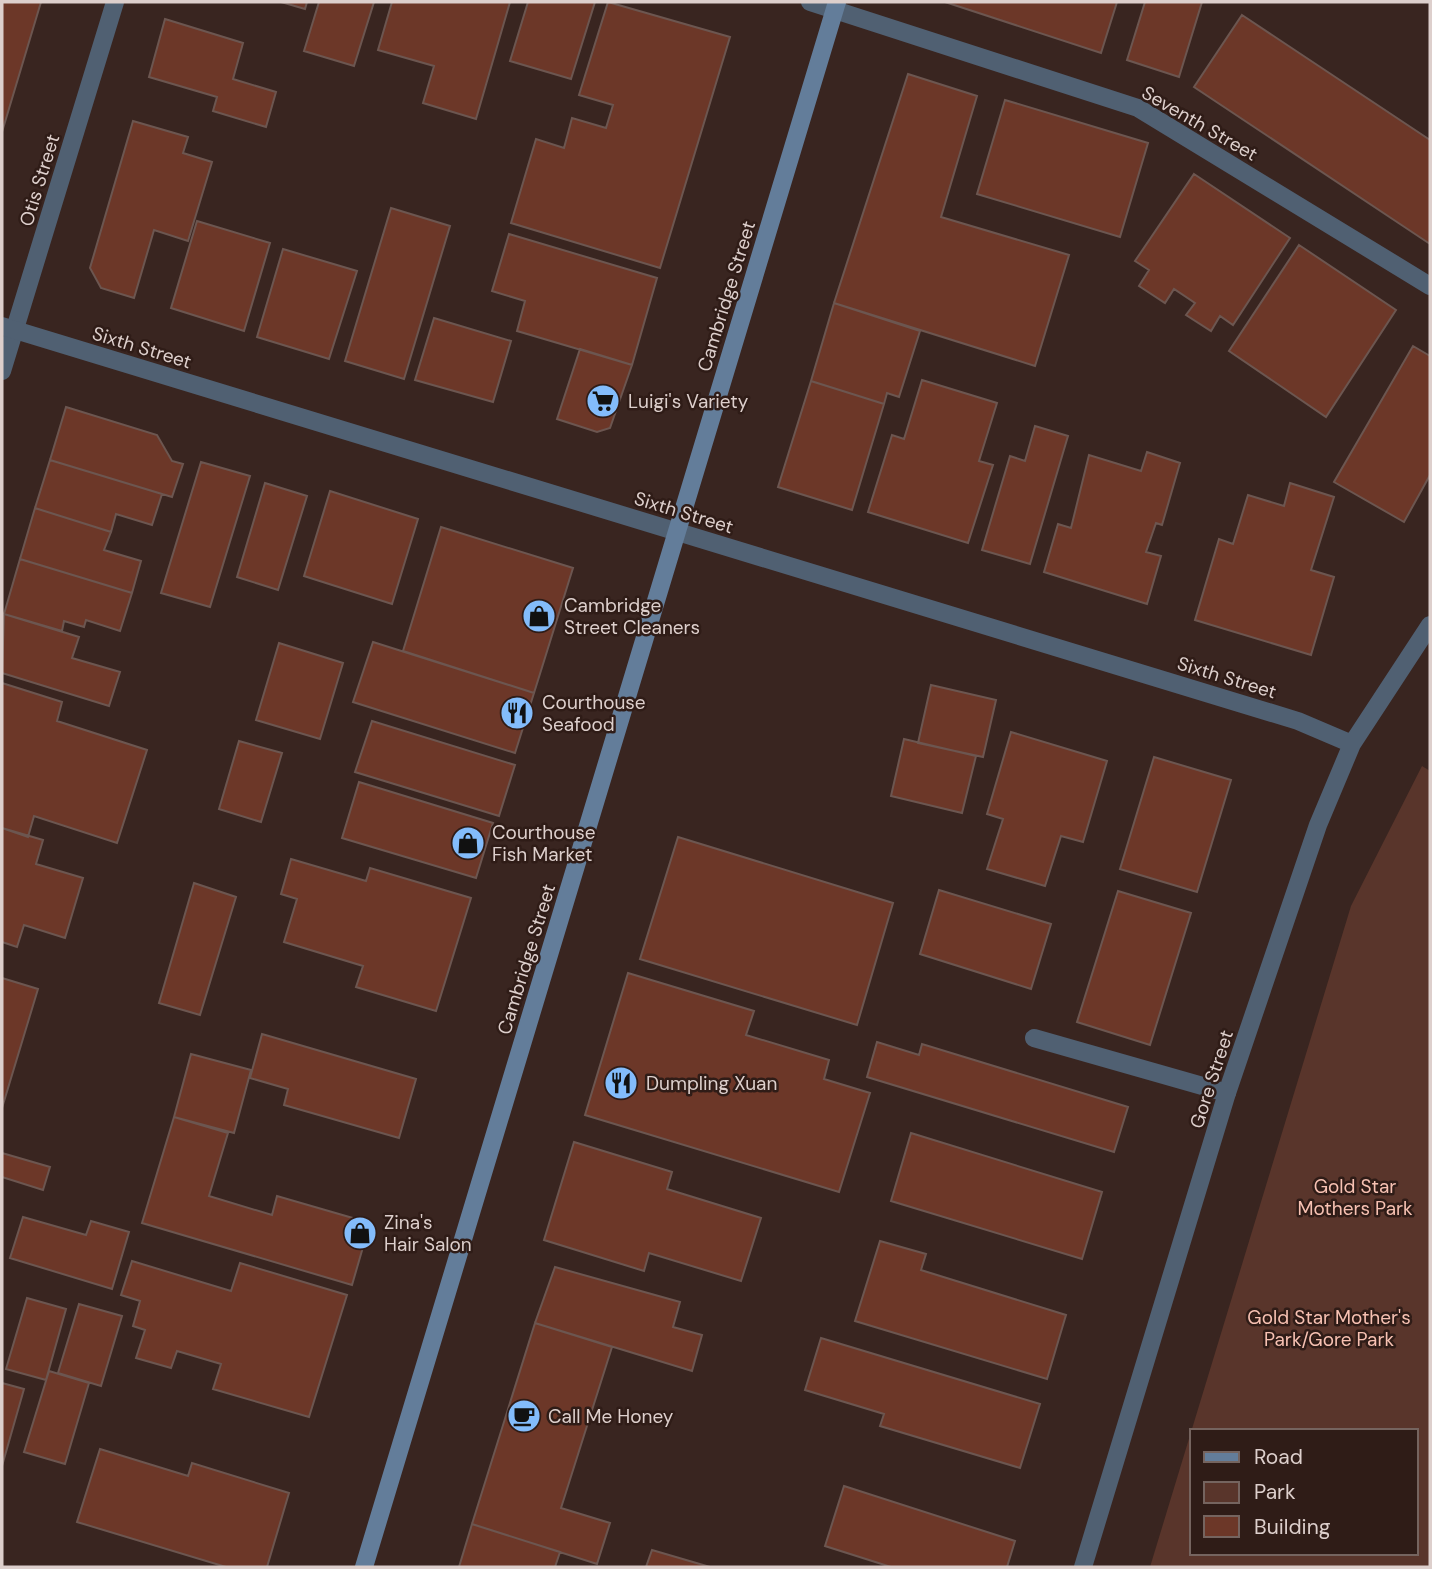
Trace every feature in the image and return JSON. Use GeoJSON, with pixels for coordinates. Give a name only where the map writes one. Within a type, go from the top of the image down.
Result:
{"type":"FeatureCollection","features":[{"type":"Feature","properties":{"kind":"main road","name":"Cambridge Street"},"geometry":{"type":"LineString","coordinates":[[364,1567],[836,6]]}},
{"type":"Feature","properties":{"kind":"street","name":"Otis Street"},"geometry":{"type":"LineString","coordinates":[[2,371],[8,328],[115,2]]}},
{"type":"Feature","properties":{"kind":"street","name":"Seventh Street"},"geometry":{"type":"LineString","coordinates":[[810,2],[836,6],[1138,108],[1430,286]]}},
{"type":"Feature","properties":{"kind":"street","name":"Sixth Street"},"geometry":{"type":"LineString","coordinates":[[8,328],[1298,721],[1352,744]]}},
{"type":"Feature","properties":{"kind":"street","name":"Gore Street"},"geometry":{"type":"LineString","coordinates":[[1083,1567],[1227,1093],[1318,825],[1352,744],[1430,625]]}},
{"type":"Feature","properties":{"kind":"street"},"geometry":{"type":"LineString","coordinates":[[1034,1038],[1227,1093]]}},
{"type":"Feature","properties":{"kind":"green space","name":"Gold Star Mother's Park/Gore Park"},"geometry":{"type":"Polygon","coordinates":[[[1422,766],[1430,771],[1430,1567],[1150,1567],[1190,1435],[1190,1555],[1418,1555],[1418,1429],[1192,1429],[1351,906],[1422,766]]]}},
{"type":"Feature","properties":{"kind":"building"},"geometry":{"type":"Polygon","coordinates":[[[2,2],[41,2],[2,132],[2,2]]]}},
{"type":"Feature","properties":{"kind":"building"},"geometry":{"type":"Polygon","coordinates":[[[281,2],[307,2],[305,9],[281,2]]]}},
{"type":"Feature","properties":{"kind":"building"},"geometry":{"type":"Polygon","coordinates":[[[319,2],[374,2],[354,66],[304,51],[319,2]]]}},
{"type":"Feature","properties":{"kind":"building"},"geometry":{"type":"Polygon","coordinates":[[[392,2],[510,2],[476,119],[423,103],[434,66],[378,50],[392,2]]]}},
{"type":"Feature","properties":{"kind":"building"},"geometry":{"type":"Polygon","coordinates":[[[528,2],[595,2],[571,79],[510,61],[528,2]]]}},
{"type":"Feature","properties":{"kind":"building"},"geometry":{"type":"Polygon","coordinates":[[[608,2],[730,37],[660,268],[511,223],[536,139],[564,148],[572,118],[606,128],[613,105],[579,95],[608,2]]]}},
{"type":"Feature","properties":{"kind":"building"},"geometry":{"type":"Polygon","coordinates":[[[945,2],[1117,2],[1101,53],[945,2]]]}},
{"type":"Feature","properties":{"kind":"building"},"geometry":{"type":"Polygon","coordinates":[[[1145,2],[1202,2],[1179,77],[1127,60],[1145,2]]]}},
{"type":"Feature","properties":{"kind":"building"},"geometry":{"type":"Polygon","coordinates":[[[1242,15],[1430,140],[1430,244],[1194,87],[1242,15]]]}},
{"type":"Feature","properties":{"kind":"building"},"geometry":{"type":"Polygon","coordinates":[[[165,19],[243,43],[233,79],[276,92],[266,127],[213,111],[217,97],[149,77],[165,19]]]}},
{"type":"Feature","properties":{"kind":"building"},"geometry":{"type":"Polygon","coordinates":[[[908,74],[977,96],[941,217],[1069,255],[1035,366],[834,303],[908,74]]]}},
{"type":"Feature","properties":{"kind":"building"},"geometry":{"type":"Polygon","coordinates":[[[1005,100],[1148,143],[1120,237],[977,194],[1005,100]]]}},
{"type":"Feature","properties":{"kind":"building"},"geometry":{"type":"Polygon","coordinates":[[[133,121],[188,137],[183,153],[212,162],[188,241],[154,230],[134,298],[101,288],[90,268],[133,121]]]}},
{"type":"Feature","properties":{"kind":"building"},"geometry":{"type":"Polygon","coordinates":[[[1194,174],[1290,238],[1233,325],[1220,316],[1211,331],[1186,315],[1195,303],[1174,289],[1165,303],[1139,286],[1149,270],[1135,261],[1194,174]]]}},
{"type":"Feature","properties":{"kind":"building"},"geometry":{"type":"Polygon","coordinates":[[[391,208],[450,226],[404,379],[345,361],[391,208]]]}},
{"type":"Feature","properties":{"kind":"building"},"geometry":{"type":"Polygon","coordinates":[[[197,221],[270,243],[244,331],[171,308],[197,221]]]}},
{"type":"Feature","properties":{"kind":"building"},"geometry":{"type":"Polygon","coordinates":[[[509,234],[657,278],[632,365],[517,331],[525,301],[492,291],[509,234]]]}},
{"type":"Feature","properties":{"kind":"building"},"geometry":{"type":"Polygon","coordinates":[[[1299,245],[1396,310],[1326,417],[1229,351],[1299,245]]]}},
{"type":"Feature","properties":{"kind":"building"},"geometry":{"type":"Polygon","coordinates":[[[283,249],[357,271],[329,359],[257,337],[283,249]]]}},
{"type":"Feature","properties":{"kind":"building"},"geometry":{"type":"Polygon","coordinates":[[[834,303],[920,331],[899,397],[887,393],[884,404],[811,381],[834,303]]]}},
{"type":"Feature","properties":{"kind":"building"},"geometry":{"type":"Polygon","coordinates":[[[434,318],[511,341],[493,402],[415,380],[434,318]]]}},
{"type":"Feature","properties":{"kind":"building"},"geometry":{"type":"Polygon","coordinates":[[[1413,346],[1430,356],[1430,475],[1404,522],[1334,482],[1413,346]]]}},
{"type":"Feature","properties":{"kind":"building"},"geometry":{"type":"Polygon","coordinates":[[[580,349],[632,365],[610,428],[597,432],[557,419],[580,349]]]}},
{"type":"Feature","properties":{"kind":"building"},"geometry":{"type":"Polygon","coordinates":[[[922,380],[997,403],[979,461],[993,465],[968,543],[868,512],[892,435],[904,439],[922,380]]]}},
{"type":"Feature","properties":{"kind":"building"},"geometry":{"type":"Polygon","coordinates":[[[811,381],[884,404],[852,510],[778,487],[811,381]]]}},
{"type":"Feature","properties":{"kind":"building"},"geometry":{"type":"Polygon","coordinates":[[[66,407],[157,435],[172,461],[183,464],[172,497],[50,460],[66,407]]]}},
{"type":"Feature","properties":{"kind":"building"},"geometry":{"type":"Polygon","coordinates":[[[1035,426],[1068,436],[1030,564],[982,550],[1010,456],[1025,461],[1035,426]]]}},
{"type":"Feature","properties":{"kind":"building"},"geometry":{"type":"Polygon","coordinates":[[[1147,452],[1180,463],[1162,525],[1156,523],[1146,552],[1161,556],[1147,604],[1044,572],[1058,524],[1071,528],[1089,455],[1141,471],[1147,452]]]}},
{"type":"Feature","properties":{"kind":"building"},"geometry":{"type":"Polygon","coordinates":[[[50,460],[162,494],[152,525],[116,514],[111,532],[35,508],[50,460]]]}},
{"type":"Feature","properties":{"kind":"building"},"geometry":{"type":"Polygon","coordinates":[[[201,462],[250,476],[210,607],[161,593],[201,462]]]}},
{"type":"Feature","properties":{"kind":"building"},"geometry":{"type":"Polygon","coordinates":[[[265,483],[307,496],[278,590],[237,577],[265,483]]]}},
{"type":"Feature","properties":{"kind":"building"},"geometry":{"type":"Polygon","coordinates":[[[1290,483],[1334,497],[1311,570],[1334,577],[1311,655],[1195,620],[1219,539],[1233,544],[1248,495],[1284,506],[1290,483]]]}},
{"type":"Feature","properties":{"kind":"building"},"geometry":{"type":"Polygon","coordinates":[[[330,491],[418,519],[392,604],[304,576],[330,491]]]}},
{"type":"Feature","properties":{"kind":"building"},"geometry":{"type":"Polygon","coordinates":[[[35,508],[111,532],[104,550],[141,561],[132,593],[20,559],[35,508]]]}},
{"type":"Feature","properties":{"kind":"building"},"geometry":{"type":"Polygon","coordinates":[[[441,527],[573,568],[534,693],[403,651],[441,527]]]}},
{"type":"Feature","properties":{"kind":"building"},"geometry":{"type":"Polygon","coordinates":[[[20,559],[132,593],[120,631],[86,620],[84,627],[64,621],[62,631],[4,614],[20,559]]]}},
{"type":"Feature","properties":{"kind":"building"},"geometry":{"type":"Polygon","coordinates":[[[4,614],[79,637],[72,658],[120,672],[109,706],[2,673],[4,614]]]}},
{"type":"Feature","properties":{"kind":"building"},"geometry":{"type":"Polygon","coordinates":[[[373,642],[534,693],[515,753],[353,702],[373,642]]]}},
{"type":"Feature","properties":{"kind":"building"},"geometry":{"type":"Polygon","coordinates":[[[279,643],[343,663],[320,739],[256,720],[279,643]]]}},
{"type":"Feature","properties":{"kind":"building"},"geometry":{"type":"Polygon","coordinates":[[[2,683],[62,702],[57,721],[147,750],[117,843],[34,816],[28,837],[2,828],[2,683]]]}},
{"type":"Feature","properties":{"kind":"building"},"geometry":{"type":"Polygon","coordinates":[[[931,685],[996,700],[983,757],[918,743],[931,685]]]}},
{"type":"Feature","properties":{"kind":"building"},"geometry":{"type":"Polygon","coordinates":[[[372,721],[515,765],[499,816],[355,772],[372,721]]]}},
{"type":"Feature","properties":{"kind":"building"},"geometry":{"type":"Polygon","coordinates":[[[1011,732],[1107,761],[1083,842],[1061,836],[1045,886],[987,869],[1003,819],[987,814],[1011,732]]]}},
{"type":"Feature","properties":{"kind":"building"},"geometry":{"type":"Polygon","coordinates":[[[904,739],[976,756],[962,813],[891,796],[904,739]]]}},
{"type":"Feature","properties":{"kind":"building"},"geometry":{"type":"Polygon","coordinates":[[[239,741],[282,753],[261,822],[219,809],[239,741]]]}},
{"type":"Feature","properties":{"kind":"building"},"geometry":{"type":"Polygon","coordinates":[[[1154,757],[1231,780],[1197,892],[1120,869],[1154,757]]]}},
{"type":"Feature","properties":{"kind":"building"},"geometry":{"type":"Polygon","coordinates":[[[359,782],[493,823],[476,878],[342,838],[359,782]]]}},
{"type":"Feature","properties":{"kind":"building"},"geometry":{"type":"Polygon","coordinates":[[[2,828],[43,840],[36,864],[83,878],[65,938],[24,925],[17,947],[2,942],[2,828]]]}},
{"type":"Feature","properties":{"kind":"building"},"geometry":{"type":"Polygon","coordinates":[[[678,837],[893,903],[857,1025],[640,959],[678,837]]]}},
{"type":"Feature","properties":{"kind":"building"},"geometry":{"type":"Polygon","coordinates":[[[291,859],[366,881],[370,868],[471,898],[436,1011],[356,987],[363,966],[284,942],[297,899],[281,894],[291,859]]]}},
{"type":"Feature","properties":{"kind":"building"},"geometry":{"type":"Polygon","coordinates":[[[194,883],[236,897],[200,1015],[159,1003],[194,883]]]}},
{"type":"Feature","properties":{"kind":"building"},"geometry":{"type":"Polygon","coordinates":[[[939,890],[1051,924],[1031,989],[920,954],[939,890]]]}},
{"type":"Feature","properties":{"kind":"building"},"geometry":{"type":"Polygon","coordinates":[[[1118,891],[1191,913],[1150,1045],[1077,1022],[1118,891]]]}},
{"type":"Feature","properties":{"kind":"building"},"geometry":{"type":"Polygon","coordinates":[[[628,973],[754,1011],[746,1035],[829,1060],[824,1079],[870,1093],[839,1192],[585,1115],[628,973]]]}},
{"type":"Feature","properties":{"kind":"building"},"geometry":{"type":"Polygon","coordinates":[[[2,978],[38,989],[2,1108],[2,978]]]}},
{"type":"Feature","properties":{"kind":"building"},"geometry":{"type":"Polygon","coordinates":[[[262,1034],[416,1079],[399,1138],[284,1105],[288,1089],[250,1078],[262,1034]]]}},
{"type":"Feature","properties":{"kind":"building"},"geometry":{"type":"Polygon","coordinates":[[[877,1042],[919,1055],[922,1044],[1128,1107],[1114,1152],[867,1077],[877,1042]]]}},
{"type":"Feature","properties":{"kind":"building"},"geometry":{"type":"Polygon","coordinates":[[[191,1054],[251,1070],[234,1133],[174,1117],[191,1054]]]}},
{"type":"Feature","properties":{"kind":"building"},"geometry":{"type":"Polygon","coordinates":[[[174,1117],[228,1133],[209,1196],[272,1215],[277,1196],[370,1223],[352,1285],[142,1223],[174,1117]]]}},
{"type":"Feature","properties":{"kind":"building"},"geometry":{"type":"Polygon","coordinates":[[[911,1133],[1102,1192],[1082,1259],[891,1201],[911,1133]]]}},
{"type":"Feature","properties":{"kind":"building"},"geometry":{"type":"Polygon","coordinates":[[[574,1142],[672,1172],[667,1189],[761,1218],[741,1281],[649,1253],[644,1271],[544,1240],[574,1142]]]}},
{"type":"Feature","properties":{"kind":"building"},"geometry":{"type":"Polygon","coordinates":[[[2,1153],[50,1167],[43,1190],[2,1177],[2,1153]]]}},
{"type":"Feature","properties":{"kind":"building"},"geometry":{"type":"Polygon","coordinates":[[[23,1217],[86,1235],[91,1221],[129,1232],[112,1289],[10,1258],[23,1217]]]}},
{"type":"Feature","properties":{"kind":"building"},"geometry":{"type":"Polygon","coordinates":[[[880,1241],[926,1254],[921,1270],[1066,1315],[1047,1379],[855,1321],[880,1241]]]}},
{"type":"Feature","properties":{"kind":"building"},"geometry":{"type":"Polygon","coordinates":[[[132,1261],[231,1291],[240,1263],[347,1295],[309,1417],[213,1389],[221,1364],[177,1351],[171,1368],[136,1358],[145,1330],[133,1326],[140,1301],[121,1295],[132,1261]]]}},
{"type":"Feature","properties":{"kind":"building"},"geometry":{"type":"Polygon","coordinates":[[[555,1267],[680,1302],[673,1327],[702,1335],[692,1371],[535,1323],[555,1267]]]}},
{"type":"Feature","properties":{"kind":"building"},"geometry":{"type":"Polygon","coordinates":[[[27,1298],[66,1309],[46,1380],[6,1369],[27,1298]]]}},
{"type":"Feature","properties":{"kind":"building"},"geometry":{"type":"Polygon","coordinates":[[[79,1304],[122,1316],[101,1386],[58,1373],[79,1304]]]}},
{"type":"Feature","properties":{"kind":"building"},"geometry":{"type":"Polygon","coordinates":[[[535,1323],[612,1347],[561,1508],[610,1523],[597,1564],[472,1524],[535,1323]]]}},
{"type":"Feature","properties":{"kind":"building"},"geometry":{"type":"Polygon","coordinates":[[[821,1338],[1040,1404],[1020,1468],[880,1426],[884,1414],[805,1390],[821,1338]]]}},
{"type":"Feature","properties":{"kind":"building"},"geometry":{"type":"Polygon","coordinates":[[[49,1371],[89,1383],[65,1464],[24,1452],[49,1371]]]}},
{"type":"Feature","properties":{"kind":"building"},"geometry":{"type":"Polygon","coordinates":[[[2,1383],[24,1389],[2,1466],[2,1383]]]}},
{"type":"Feature","properties":{"kind":"building"},"geometry":{"type":"Polygon","coordinates":[[[100,1449],[188,1476],[192,1463],[289,1493],[267,1567],[226,1567],[77,1522],[100,1449]]]}},
{"type":"Feature","properties":{"kind":"building"},"geometry":{"type":"Polygon","coordinates":[[[844,1486],[1015,1541],[1007,1567],[891,1567],[825,1546],[844,1486]]]}},
{"type":"Feature","properties":{"kind":"building"},"geometry":{"type":"Polygon","coordinates":[[[472,1524],[560,1552],[555,1567],[459,1567],[472,1524]]]}},
{"type":"Feature","properties":{"kind":"building"},"geometry":{"type":"Polygon","coordinates":[[[652,1550],[710,1567],[646,1567],[652,1550]]]}},
{"type":"Feature","properties":{"kind":"place","name":"Luigi's Variety"},"geometry":{"type":"Point","coordinates":[603,401]}},
{"type":"Feature","properties":{"kind":"place","name":"Cambridge Street Cleaners"},"geometry":{"type":"Point","coordinates":[539,616]}},
{"type":"Feature","properties":{"kind":"place","name":"Courthouse Seafood"},"geometry":{"type":"Point","coordinates":[517,713]}},
{"type":"Feature","properties":{"kind":"place","name":"Courthouse Fish Market"},"geometry":{"type":"Point","coordinates":[468,843]}},
{"type":"Feature","properties":{"kind":"place","name":"Dumpling Xuan"},"geometry":{"type":"Point","coordinates":[621,1083]}},
{"type":"Feature","properties":{"kind":"place","name":"Zina's Hair Salon"},"geometry":{"type":"Point","coordinates":[360,1233]}},
{"type":"Feature","properties":{"kind":"place","name":"Call Me Honey"},"geometry":{"type":"Point","coordinates":[524,1416]}},
{"type":"Feature","properties":{"kind":"park label","name":"Gold Star Mothers Park"},"geometry":{"type":"Point","coordinates":[1355,1197]}}]}
